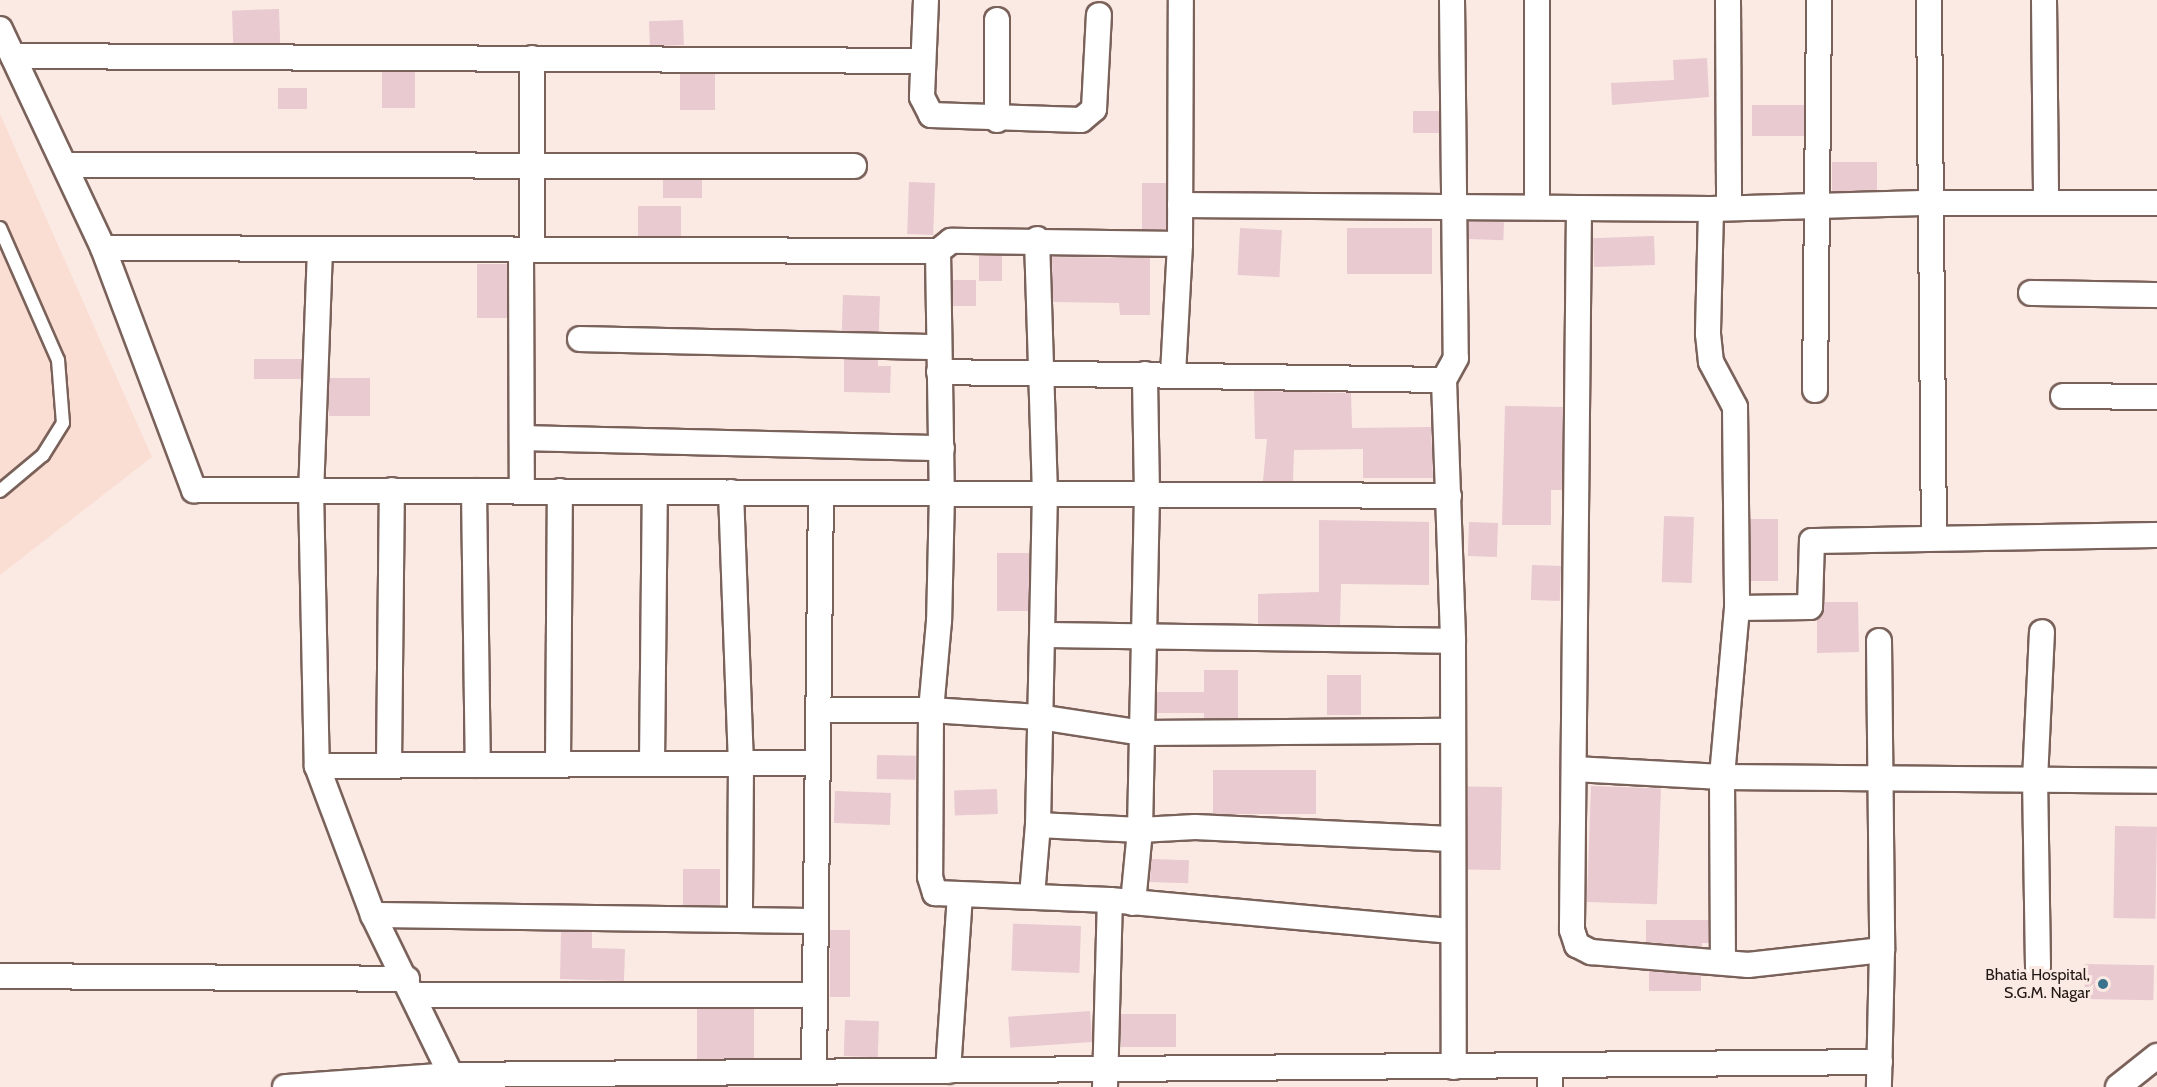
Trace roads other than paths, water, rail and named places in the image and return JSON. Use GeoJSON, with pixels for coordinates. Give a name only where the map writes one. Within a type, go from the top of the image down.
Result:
{"type":"FeatureCollection","features":[{"type":"Feature","properties":{"kind":"street"},"geometry":{"type":"LineString","coordinates":[[926,0],[922,96],[931,115],[997,120],[1081,120],[1094,109],[1099,15]]}},
{"type":"Feature","properties":{"kind":"street"},"geometry":{"type":"LineString","coordinates":[[1173,374],[1180,244],[1181,0]]}},
{"type":"Feature","properties":{"kind":"street"},"geometry":{"type":"LineString","coordinates":[[1452,0],[1457,204],[1456,358],[1444,380],[1453,641],[1451,839],[1454,1067]]}},
{"type":"Feature","properties":{"kind":"street"},"geometry":{"type":"LineString","coordinates":[[1537,0],[1537,207]]}},
{"type":"Feature","properties":{"kind":"street"},"geometry":{"type":"LineString","coordinates":[[1723,962],[1722,777],[1737,608],[1735,407],[1711,362],[1708,334],[1720,208],[1728,0]]}},
{"type":"Feature","properties":{"kind":"street"},"geometry":{"type":"LineString","coordinates":[[1815,390],[1820,0]]}},
{"type":"Feature","properties":{"kind":"street"},"geometry":{"type":"LineString","coordinates":[[1929,0],[1934,536]]}},
{"type":"Feature","properties":{"kind":"street"},"geometry":{"type":"LineString","coordinates":[[2044,0],[2046,202]]}},
{"type":"Feature","properties":{"kind":"street"},"geometry":{"type":"LineString","coordinates":[[997,20],[997,120]]}},
{"type":"Feature","properties":{"kind":"street"},"geometry":{"type":"LineString","coordinates":[[0,29],[103,248],[194,490],[1449,496]]}},
{"type":"Feature","properties":{"kind":"street"},"geometry":{"type":"LineString","coordinates":[[13,56],[923,61]]}},
{"type":"Feature","properties":{"kind":"street"},"geometry":{"type":"LineString","coordinates":[[522,491],[526,250],[532,165],[532,58]]}},
{"type":"Feature","properties":{"kind":"street"},"geometry":{"type":"LineString","coordinates":[[65,165],[854,166]]}},
{"type":"Feature","properties":{"kind":"street"},"geometry":{"type":"LineString","coordinates":[[1180,205],[1457,204],[1579,208],[1720,208],[1931,203],[2157,203]]}},
{"type":"Feature","properties":{"kind":"street"},"geometry":{"type":"LineString","coordinates":[[1579,208],[1572,930],[1577,945],[1591,952],[1748,964],[1882,950]]}},
{"type":"Feature","properties":{"kind":"street"},"geometry":{"type":"LineString","coordinates":[[103,248],[938,251],[951,241],[1037,239],[1180,244]]}},
{"type":"Feature","properties":{"kind":"street"},"geometry":{"type":"LineString","coordinates":[[1032,896],[1038,825],[1045,494],[1037,239]]}},
{"type":"Feature","properties":{"kind":"street"},"geometry":{"type":"LineString","coordinates":[[320,249],[311,490],[317,765],[373,915],[411,987],[454,1081]]}},
{"type":"Feature","properties":{"kind":"street"},"geometry":{"type":"LineString","coordinates":[[938,251],[942,493],[939,621],[931,710],[930,877],[935,893],[1121,902],[1452,931]]}},
{"type":"Feature","properties":{"kind":"street"},"geometry":{"type":"LineString","coordinates":[[2031,293],[2157,295]]}},
{"type":"Feature","properties":{"kind":"street"},"geometry":{"type":"LineString","coordinates":[[580,339],[939,347]]}},
{"type":"Feature","properties":{"kind":"street"},"geometry":{"type":"LineString","coordinates":[[939,372],[1444,380]]}},
{"type":"Feature","properties":{"kind":"street"},"geometry":{"type":"LineString","coordinates":[[1105,1078],[1121,902],[1140,830],[1147,494],[1145,374]]}},
{"type":"Feature","properties":{"kind":"street"},"geometry":{"type":"LineString","coordinates":[[2063,396],[2157,397]]}},
{"type":"Feature","properties":{"kind":"street"},"geometry":{"type":"LineString","coordinates":[[522,438],[942,448]]}},
{"type":"Feature","properties":{"kind":"street"},"geometry":{"type":"LineString","coordinates":[[389,765],[392,490]]}},
{"type":"Feature","properties":{"kind":"street"},"geometry":{"type":"LineString","coordinates":[[474,491],[478,765]]}},
{"type":"Feature","properties":{"kind":"street"},"geometry":{"type":"LineString","coordinates":[[558,764],[560,491]]}},
{"type":"Feature","properties":{"kind":"street"},"geometry":{"type":"LineString","coordinates":[[652,763],[655,492]]}},
{"type":"Feature","properties":{"kind":"street"},"geometry":{"type":"LineString","coordinates":[[730,492],[741,763],[740,919]]}},
{"type":"Feature","properties":{"kind":"street"},"geometry":{"type":"LineString","coordinates":[[814,1072],[820,710],[820,492]]}},
{"type":"Feature","properties":{"kind":"street"},"geometry":{"type":"LineString","coordinates":[[1737,608],[1810,607],[1812,541],[1934,536],[2157,535]]}},
{"type":"Feature","properties":{"kind":"street"},"geometry":{"type":"LineString","coordinates":[[2038,967],[2036,780],[2042,632]]}},
{"type":"Feature","properties":{"kind":"street"},"geometry":{"type":"LineString","coordinates":[[1043,635],[1453,641]]}},
{"type":"Feature","properties":{"kind":"street"},"geometry":{"type":"LineString","coordinates":[[1879,641],[1882,950],[1879,1087]]}},
{"type":"Feature","properties":{"kind":"street"},"geometry":{"type":"LineString","coordinates":[[820,710],[931,710],[1039,717],[1142,733],[1453,731]]}},
{"type":"Feature","properties":{"kind":"street"},"geometry":{"type":"LineString","coordinates":[[317,765],[818,763]]}},
{"type":"Feature","properties":{"kind":"street"},"geometry":{"type":"LineString","coordinates":[[1574,769],[1722,777],[2157,781]]}},
{"type":"Feature","properties":{"kind":"street"},"geometry":{"type":"LineString","coordinates":[[1038,825],[1140,830],[1195,827],[1451,839]]}},
{"type":"Feature","properties":{"kind":"street"},"geometry":{"type":"LineString","coordinates":[[948,1071],[960,896]]}},
{"type":"Feature","properties":{"kind":"street"},"geometry":{"type":"LineString","coordinates":[[373,915],[816,921]]}},
{"type":"Feature","properties":{"kind":"street"},"geometry":{"type":"LineString","coordinates":[[0,976],[411,987],[815,994]]}},
{"type":"Feature","properties":{"kind":"street"},"geometry":{"type":"LineString","coordinates":[[2118,1087],[2157,1056]]}},
{"type":"Feature","properties":{"kind":"street"},"geometry":{"type":"LineString","coordinates":[[285,1087],[814,1072],[948,1071],[1105,1078],[1454,1067],[1550,1077],[1880,1062]]}},
{"type":"Feature","properties":{"kind":"lane"},"geometry":{"type":"LineString","coordinates":[[0,228],[58,360],[63,423],[43,455],[0,491]]}},
{"type":"Feature","properties":{"kind":"place","name":"Bhatia Hospital, S.G.M. Nagar"},"geometry":{"type":"Point","coordinates":[2103,984]}}]}
